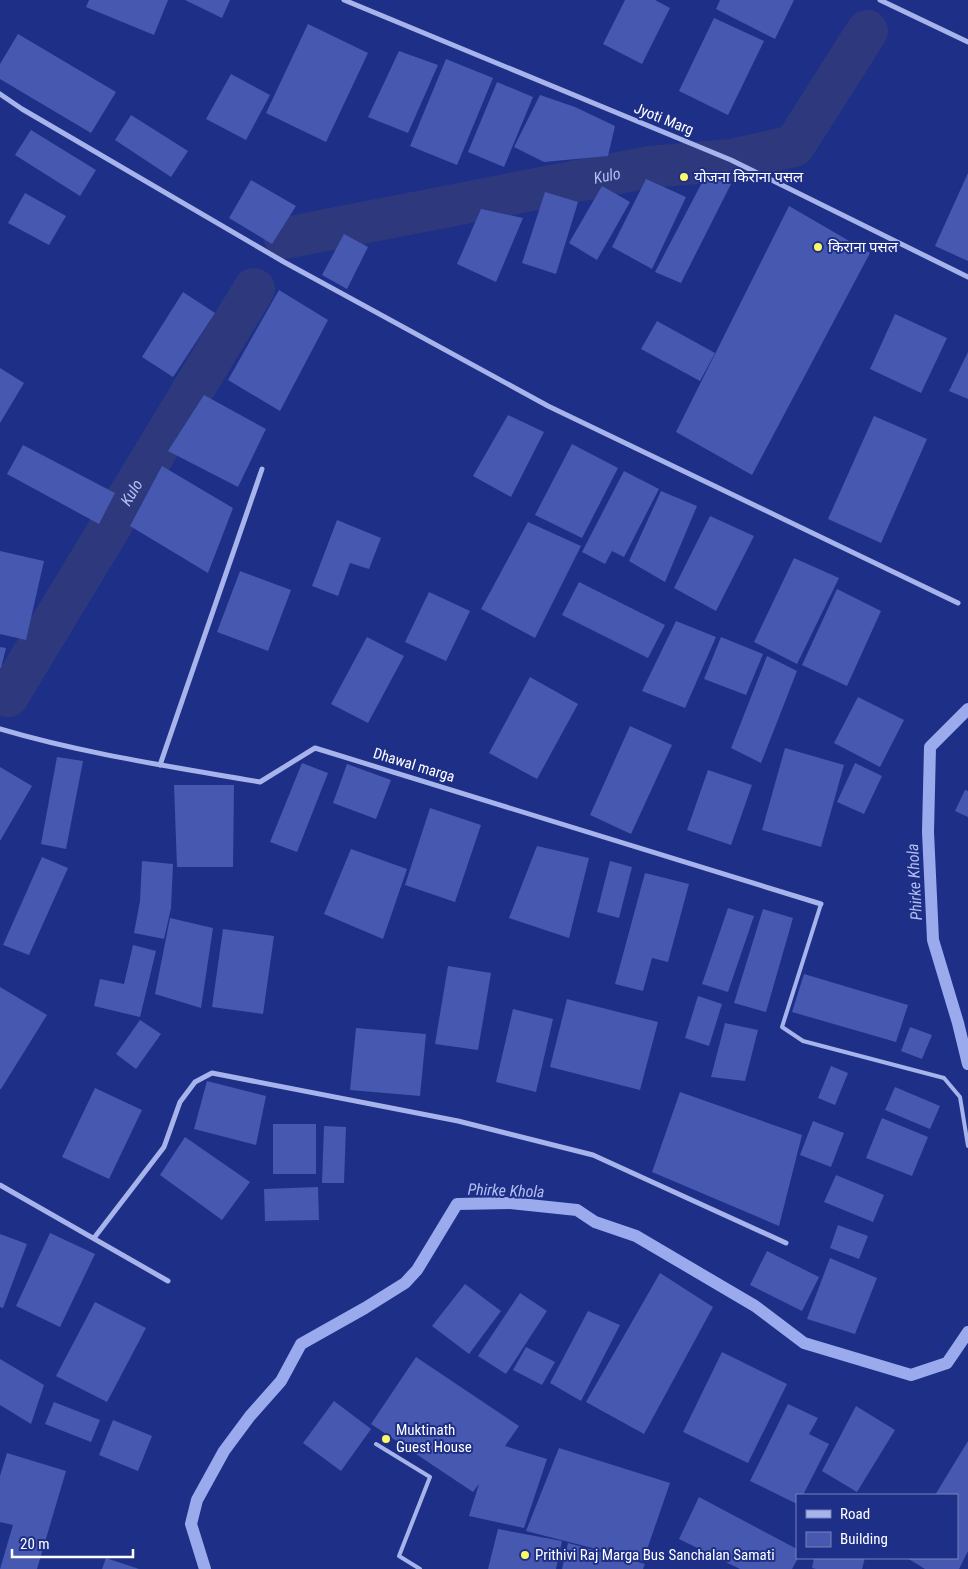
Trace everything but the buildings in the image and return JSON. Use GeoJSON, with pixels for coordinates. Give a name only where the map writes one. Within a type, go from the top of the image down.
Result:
{"type":"FeatureCollection","features":[{"type":"Feature","properties":{"kind":"street","name":"Jyoti Marg"},"geometry":{"type":"LineString","coordinates":[[344,0],[731,160],[968,277]]}},
{"type":"Feature","properties":{"kind":"street"},"geometry":{"type":"LineString","coordinates":[[880,0],[968,42]]}},
{"type":"Feature","properties":{"kind":"street"},"geometry":{"type":"LineString","coordinates":[[0,94],[22,109],[284,262],[548,406],[958,603]]}},
{"type":"Feature","properties":{"kind":"street"},"geometry":{"type":"LineString","coordinates":[[160,765],[262,469]]}},
{"type":"Feature","properties":{"kind":"street","name":"Dhawal marga"},"geometry":{"type":"LineString","coordinates":[[0,729],[160,765],[260,782],[315,748],[821,904]]}},
{"type":"Feature","properties":{"kind":"street"},"geometry":{"type":"LineString","coordinates":[[94,1238],[164,1147],[180,1102],[195,1082],[212,1073],[458,1121],[593,1156],[786,1243]]}},
{"type":"Feature","properties":{"kind":"street"},"geometry":{"type":"LineString","coordinates":[[0,1185],[168,1282]]}},
{"type":"Feature","properties":{"kind":"lane"},"geometry":{"type":"LineString","coordinates":[[821,904],[782,1027],[803,1041],[944,1078],[960,1097],[968,1146]]}},
{"type":"Feature","properties":{"kind":"lane"},"geometry":{"type":"LineString","coordinates":[[376,1444],[430,1477],[399,1556],[420,1569]]}},
{"type":"Feature","properties":{"kind":"waterway","name":"Kulo"},"geometry":{"type":"LineString","coordinates":[[285,238],[649,167],[731,160],[794,146],[867,31]]}},
{"type":"Feature","properties":{"kind":"waterway","name":"Kulo"},"geometry":{"type":"LineString","coordinates":[[8,696],[254,289]]}},
{"type":"Feature","properties":{"kind":"waterway","name":"Phirke Khola"},"geometry":{"type":"LineString","coordinates":[[968,709],[930,747],[928,832],[933,940],[958,1023],[968,1064]]}},
{"type":"Feature","properties":{"kind":"waterway","name":"Phirke Khola"},"geometry":{"type":"LineString","coordinates":[[205,1569],[191,1524],[197,1500],[224,1451],[250,1416],[281,1381],[301,1344],[405,1283],[417,1270],[457,1204],[510,1203],[577,1210],[595,1222],[636,1236],[755,1306],[804,1343],[911,1375],[947,1363],[968,1332]]}},
{"type":"Feature","properties":{"kind":"place","name":"योजना किराना पसल"},"geometry":{"type":"Point","coordinates":[684,177]}},
{"type":"Feature","properties":{"kind":"place","name":"किराना पसल"},"geometry":{"type":"Point","coordinates":[818,247]}},
{"type":"Feature","properties":{"kind":"place","name":"Muktinath Guest House"},"geometry":{"type":"Point","coordinates":[386,1439]}},
{"type":"Feature","properties":{"kind":"place","name":"Prithivi Raj Marga Bus Sanchalan Samati"},"geometry":{"type":"Point","coordinates":[525,1555]}}]}
